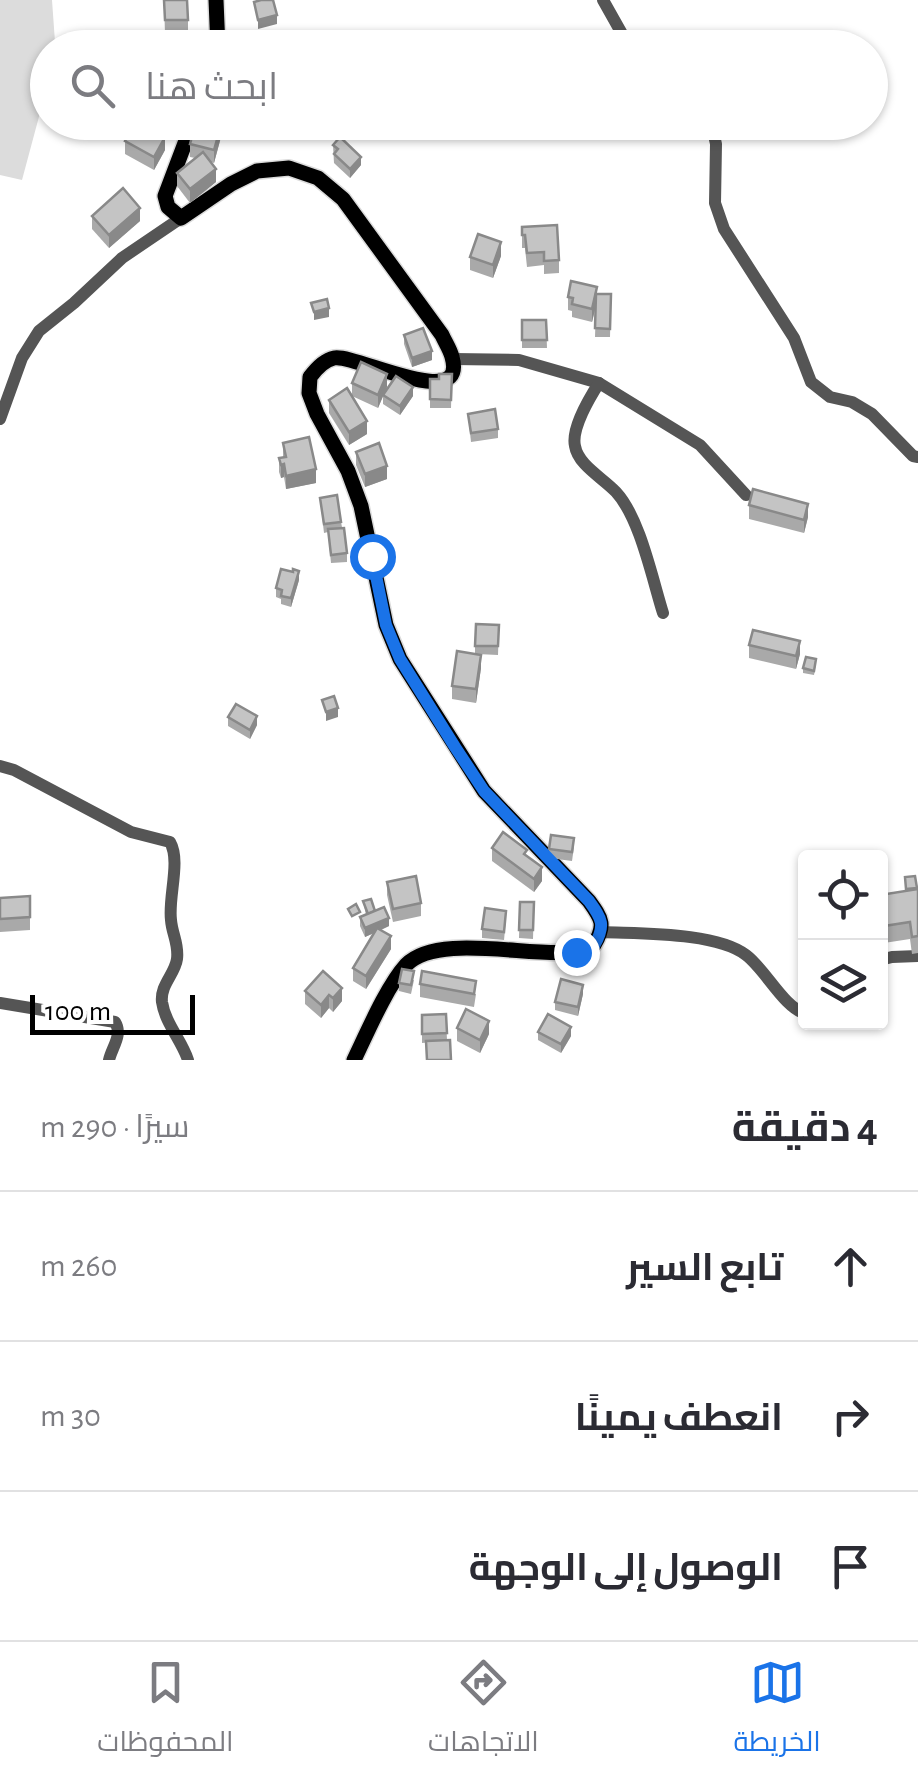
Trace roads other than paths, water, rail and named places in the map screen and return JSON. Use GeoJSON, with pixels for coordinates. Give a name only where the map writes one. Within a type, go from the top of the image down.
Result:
{"type":"FeatureCollection","features":[{"type":"Feature","properties":{"kind":"main road"},"geometry":{"type":"LineString","coordinates":[[216,0],[217,30]]}},
{"type":"Feature","properties":{"kind":"main road"},"geometry":{"type":"LineString","coordinates":[[186,140],[165,196],[168,207],[180,218],[257,171],[289,168],[318,178],[344,200],[442,335],[454,360],[448,378],[439,382],[424,382],[350,358],[334,358],[310,376],[309,393],[361,506],[386,625],[400,659],[484,791],[600,917],[602,932],[594,946],[576,952],[449,947],[424,953],[408,964],[394,983],[354,1060]]}},
{"type":"Feature","properties":{"kind":"street"},"geometry":{"type":"LineString","coordinates":[[602,0],[620,30]]}},
{"type":"Feature","properties":{"kind":"street"},"geometry":{"type":"LineString","coordinates":[[715,140],[715,204],[724,229],[794,338],[811,382],[830,397],[852,402],[872,414],[918,457]]}},
{"type":"Feature","properties":{"kind":"street"},"geometry":{"type":"LineString","coordinates":[[0,419],[22,358],[38,330],[122,258],[180,218]]}},
{"type":"Feature","properties":{"kind":"street"},"geometry":{"type":"LineString","coordinates":[[454,360],[519,360],[599,382],[700,445],[746,495]]}},
{"type":"Feature","properties":{"kind":"street"},"geometry":{"type":"LineString","coordinates":[[599,382],[581,417],[574,443],[580,458],[624,503],[633,520],[663,614]]}},
{"type":"Feature","properties":{"kind":"street"},"geometry":{"type":"LineString","coordinates":[[0,766],[131,832],[170,842],[175,850],[170,902],[177,964],[161,999],[188,1060]]}},
{"type":"Feature","properties":{"kind":"street"},"geometry":{"type":"LineString","coordinates":[[602,932],[710,940],[742,952],[798,1011]]}},
{"type":"Feature","properties":{"kind":"street"},"geometry":{"type":"LineString","coordinates":[[888,958],[918,956]]}},
{"type":"Feature","properties":{"kind":"street"},"geometry":{"type":"LineString","coordinates":[[0,1003],[115,1022],[118,1036],[109,1060]]}}]}
